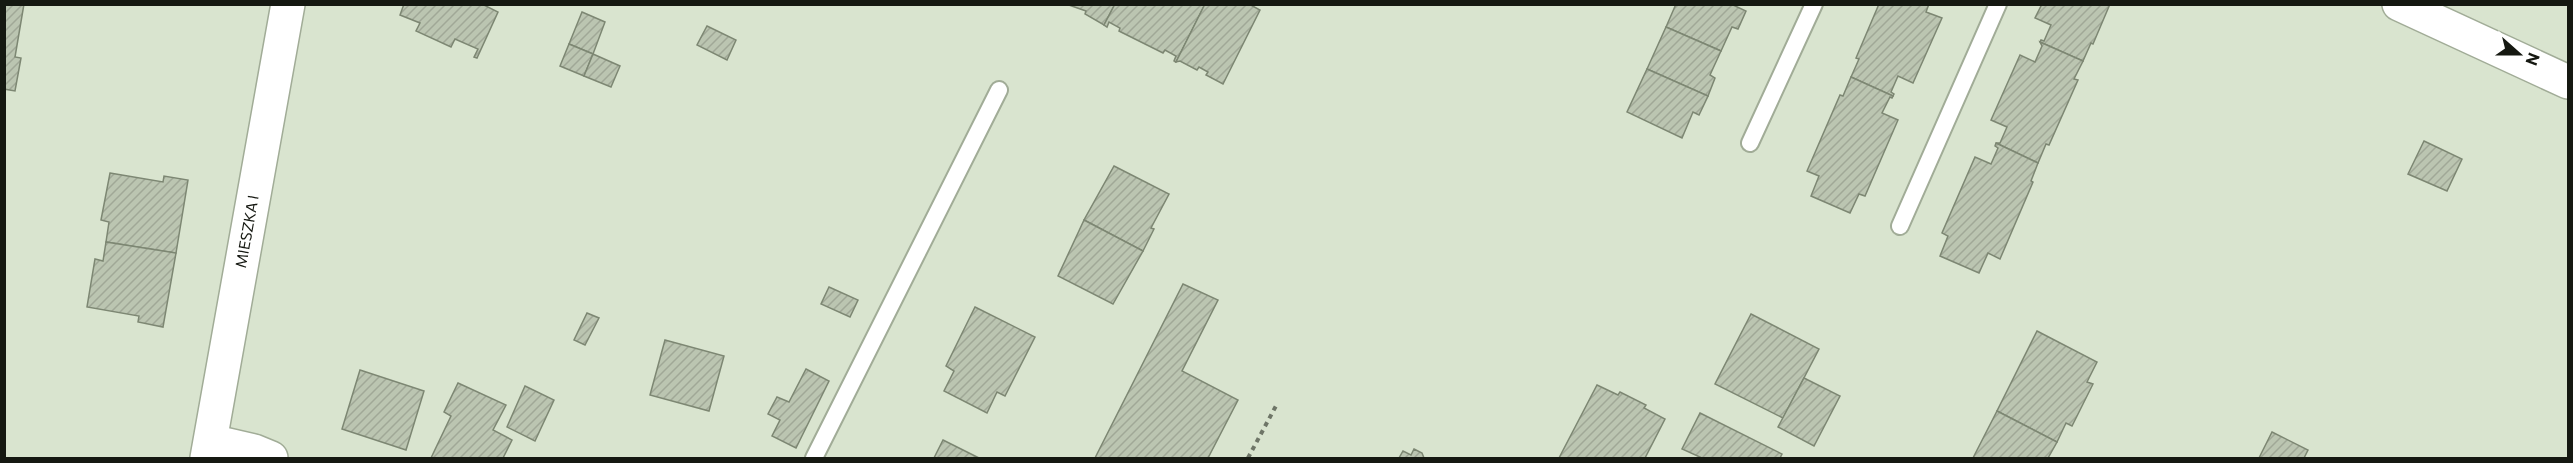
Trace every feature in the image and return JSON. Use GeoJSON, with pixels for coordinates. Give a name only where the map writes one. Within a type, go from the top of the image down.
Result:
{"type":"FeatureCollection","features":[{"type":"Feature","properties":{"kind":"street","name":"MIESZKA I"},"geometry":{"type":"LineString","coordinates":[[209,450],[288,4]]}},
{"type":"Feature","properties":{"kind":"street"},"geometry":{"type":"LineString","coordinates":[[2399,4],[2568,82]]}},
{"type":"Feature","properties":{"kind":"street"},"geometry":{"type":"LineString","coordinates":[[209,450],[254,451],[271,459]]}},
{"type":"Feature","properties":{"kind":"lane"},"geometry":{"type":"LineString","coordinates":[[1750,143],[1814,4]]}},
{"type":"Feature","properties":{"kind":"lane"},"geometry":{"type":"LineString","coordinates":[[1900,226],[1998,4]]}},
{"type":"Feature","properties":{"kind":"lane"},"geometry":{"type":"LineString","coordinates":[[814,459],[999,90]]}},
{"type":"Feature","properties":{"kind":"path"},"geometry":{"type":"LineString","coordinates":[[1248,459],[1277,404]]}},
{"type":"Feature","properties":{"kind":"building"},"geometry":{"type":"Polygon","coordinates":[[[4,4],[24,4],[15,57],[21,58],[15,91],[4,89],[4,4]]]}},
{"type":"Feature","properties":{"kind":"building"},"geometry":{"type":"Polygon","coordinates":[[[404,4],[482,4],[498,12],[477,58],[474,57],[478,49],[455,39],[451,47],[416,31],[420,23],[400,15],[404,4]]]}},
{"type":"Feature","properties":{"kind":"building"},"geometry":{"type":"Polygon","coordinates":[[[1066,4],[1115,4],[1104,25],[1085,14],[1086,11],[1066,4]]]}},
{"type":"Feature","properties":{"kind":"building"},"geometry":{"type":"Polygon","coordinates":[[[1115,4],[1205,4],[1176,62],[1174,61],[1176,56],[1165,50],[1163,53],[1119,31],[1120,28],[1109,22],[1107,27],[1104,25],[1115,4]]]}},
{"type":"Feature","properties":{"kind":"building"},"geometry":{"type":"Polygon","coordinates":[[[1205,4],[1249,4],[1260,10],[1223,84],[1206,75],[1208,72],[1199,67],[1197,70],[1180,61],[1176,62],[1205,4]]]}},
{"type":"Feature","properties":{"kind":"building"},"geometry":{"type":"Polygon","coordinates":[[[1676,4],[1731,4],[1746,11],[1738,29],[1732,27],[1721,51],[1666,27],[1676,4]]]}},
{"type":"Feature","properties":{"kind":"building"},"geometry":{"type":"Polygon","coordinates":[[[1879,4],[1929,4],[1926,12],[1942,18],[1913,83],[1898,76],[1891,92],[1893,96],[1851,77],[1859,59],[1856,58],[1879,4]]]}},
{"type":"Feature","properties":{"kind":"building"},"geometry":{"type":"Polygon","coordinates":[[[2042,4],[2110,4],[2083,61],[2040,42],[2044,41],[2051,25],[2035,18],[2042,4]]]}},
{"type":"Feature","properties":{"kind":"building"},"geometry":{"type":"Polygon","coordinates":[[[582,12],[605,22],[593,54],[569,44],[582,12]]]}},
{"type":"Feature","properties":{"kind":"building"},"geometry":{"type":"Polygon","coordinates":[[[707,26],[736,40],[727,60],[697,45],[707,26]]]}},
{"type":"Feature","properties":{"kind":"building"},"geometry":{"type":"Polygon","coordinates":[[[1666,27],[1721,51],[1710,75],[1715,78],[1708,96],[1647,69],[1666,27]]]}},
{"type":"Feature","properties":{"kind":"building"},"geometry":{"type":"Polygon","coordinates":[[[2040,42],[2083,61],[2074,79],[2078,80],[2049,145],[2046,144],[2038,163],[1996,143],[2000,143],[2007,127],[1991,120],[2020,55],[2035,62],[2042,46],[2040,42]]]}},
{"type":"Feature","properties":{"kind":"building"},"geometry":{"type":"Polygon","coordinates":[[[569,44],[593,54],[584,76],[560,66],[569,44]]]}},
{"type":"Feature","properties":{"kind":"building"},"geometry":{"type":"Polygon","coordinates":[[[593,54],[620,66],[611,87],[584,76],[593,54]]]}},
{"type":"Feature","properties":{"kind":"building"},"geometry":{"type":"Polygon","coordinates":[[[1647,69],[1708,96],[1699,115],[1693,112],[1682,138],[1627,112],[1647,69]]]}},
{"type":"Feature","properties":{"kind":"building"},"geometry":{"type":"Polygon","coordinates":[[[1851,77],[1893,96],[1890,97],[1882,113],[1898,120],[1865,196],[1859,194],[1850,213],[1811,196],[1819,176],[1807,171],[1840,95],[1843,96],[1851,77]]]}},
{"type":"Feature","properties":{"kind":"building"},"geometry":{"type":"Polygon","coordinates":[[[2424,141],[2462,159],[2447,191],[2408,174],[2424,141]]]}},
{"type":"Feature","properties":{"kind":"building"},"geometry":{"type":"Polygon","coordinates":[[[1996,143],[2038,163],[2031,181],[2033,182],[2000,259],[1988,253],[1979,273],[1940,256],[1948,236],[1942,233],[1975,157],[1991,164],[1998,148],[1995,146],[1996,143]]]}},
{"type":"Feature","properties":{"kind":"building"},"geometry":{"type":"Polygon","coordinates":[[[1114,166],[1169,194],[1151,228],[1154,229],[1143,251],[1084,220],[1114,166]]]}},
{"type":"Feature","properties":{"kind":"building"},"geometry":{"type":"Polygon","coordinates":[[[110,173],[163,182],[164,176],[188,180],[176,253],[106,242],[109,222],[101,220],[110,173]]]}},
{"type":"Feature","properties":{"kind":"building"},"geometry":{"type":"Polygon","coordinates":[[[1084,220],[1143,251],[1113,304],[1058,276],[1084,220]]]}},
{"type":"Feature","properties":{"kind":"building"},"geometry":{"type":"Polygon","coordinates":[[[106,242],[176,253],[163,327],[138,322],[139,316],[87,307],[95,259],[103,261],[106,242]]]}},
{"type":"Feature","properties":{"kind":"building"},"geometry":{"type":"Polygon","coordinates":[[[1183,284],[1218,300],[1182,371],[1238,400],[1208,458],[1095,458],[1183,284]]]}},
{"type":"Feature","properties":{"kind":"building"},"geometry":{"type":"Polygon","coordinates":[[[829,287],[858,300],[850,317],[821,304],[829,287]]]}},
{"type":"Feature","properties":{"kind":"building"},"geometry":{"type":"Polygon","coordinates":[[[975,307],[1035,337],[1005,396],[997,392],[987,413],[944,391],[954,371],[946,366],[975,307]]]}},
{"type":"Feature","properties":{"kind":"building"},"geometry":{"type":"Polygon","coordinates":[[[587,313],[599,318],[585,345],[574,340],[587,313]]]}},
{"type":"Feature","properties":{"kind":"building"},"geometry":{"type":"Polygon","coordinates":[[[1751,314],[1819,349],[1783,418],[1715,384],[1751,314]]]}},
{"type":"Feature","properties":{"kind":"building"},"geometry":{"type":"Polygon","coordinates":[[[2037,331],[2097,362],[2087,382],[2093,384],[2072,426],[2066,423],[2057,442],[1997,411],[2037,331]]]}},
{"type":"Feature","properties":{"kind":"building"},"geometry":{"type":"Polygon","coordinates":[[[665,340],[724,356],[709,411],[650,395],[665,340]]]}},
{"type":"Feature","properties":{"kind":"building"},"geometry":{"type":"Polygon","coordinates":[[[806,369],[829,381],[796,448],[772,436],[780,420],[768,414],[777,397],[789,402],[806,369]]]}},
{"type":"Feature","properties":{"kind":"building"},"geometry":{"type":"Polygon","coordinates":[[[360,370],[424,391],[406,450],[342,429],[360,370]]]}},
{"type":"Feature","properties":{"kind":"building"},"geometry":{"type":"Polygon","coordinates":[[[1804,378],[1840,396],[1814,446],[1778,427],[1804,378]]]}},
{"type":"Feature","properties":{"kind":"building"},"geometry":{"type":"Polygon","coordinates":[[[458,383],[506,405],[493,430],[512,440],[503,458],[431,458],[451,416],[444,412],[458,383]]]}},
{"type":"Feature","properties":{"kind":"building"},"geometry":{"type":"Polygon","coordinates":[[[1597,385],[1618,395],[1620,392],[1646,405],[1644,408],[1665,419],[1645,458],[1559,458],[1597,385]]]}},
{"type":"Feature","properties":{"kind":"building"},"geometry":{"type":"Polygon","coordinates":[[[525,386],[554,400],[535,441],[507,427],[525,386]]]}},
{"type":"Feature","properties":{"kind":"building"},"geometry":{"type":"Polygon","coordinates":[[[1997,411],[2057,442],[2048,458],[1973,458],[1997,411]]]}},
{"type":"Feature","properties":{"kind":"building"},"geometry":{"type":"Polygon","coordinates":[[[1700,413],[1782,454],[1780,458],[1702,458],[1682,449],[1700,413]]]}},
{"type":"Feature","properties":{"kind":"building"},"geometry":{"type":"Polygon","coordinates":[[[2272,432],[2308,450],[2304,458],[2259,458],[2272,432]]]}},
{"type":"Feature","properties":{"kind":"building"},"geometry":{"type":"Polygon","coordinates":[[[943,440],[979,458],[934,458],[943,440]]]}},
{"type":"Feature","properties":{"kind":"building"},"geometry":{"type":"Polygon","coordinates":[[[1414,449],[1422,453],[1424,458],[1399,458],[1403,451],[1411,455],[1414,449]]]}}]}
